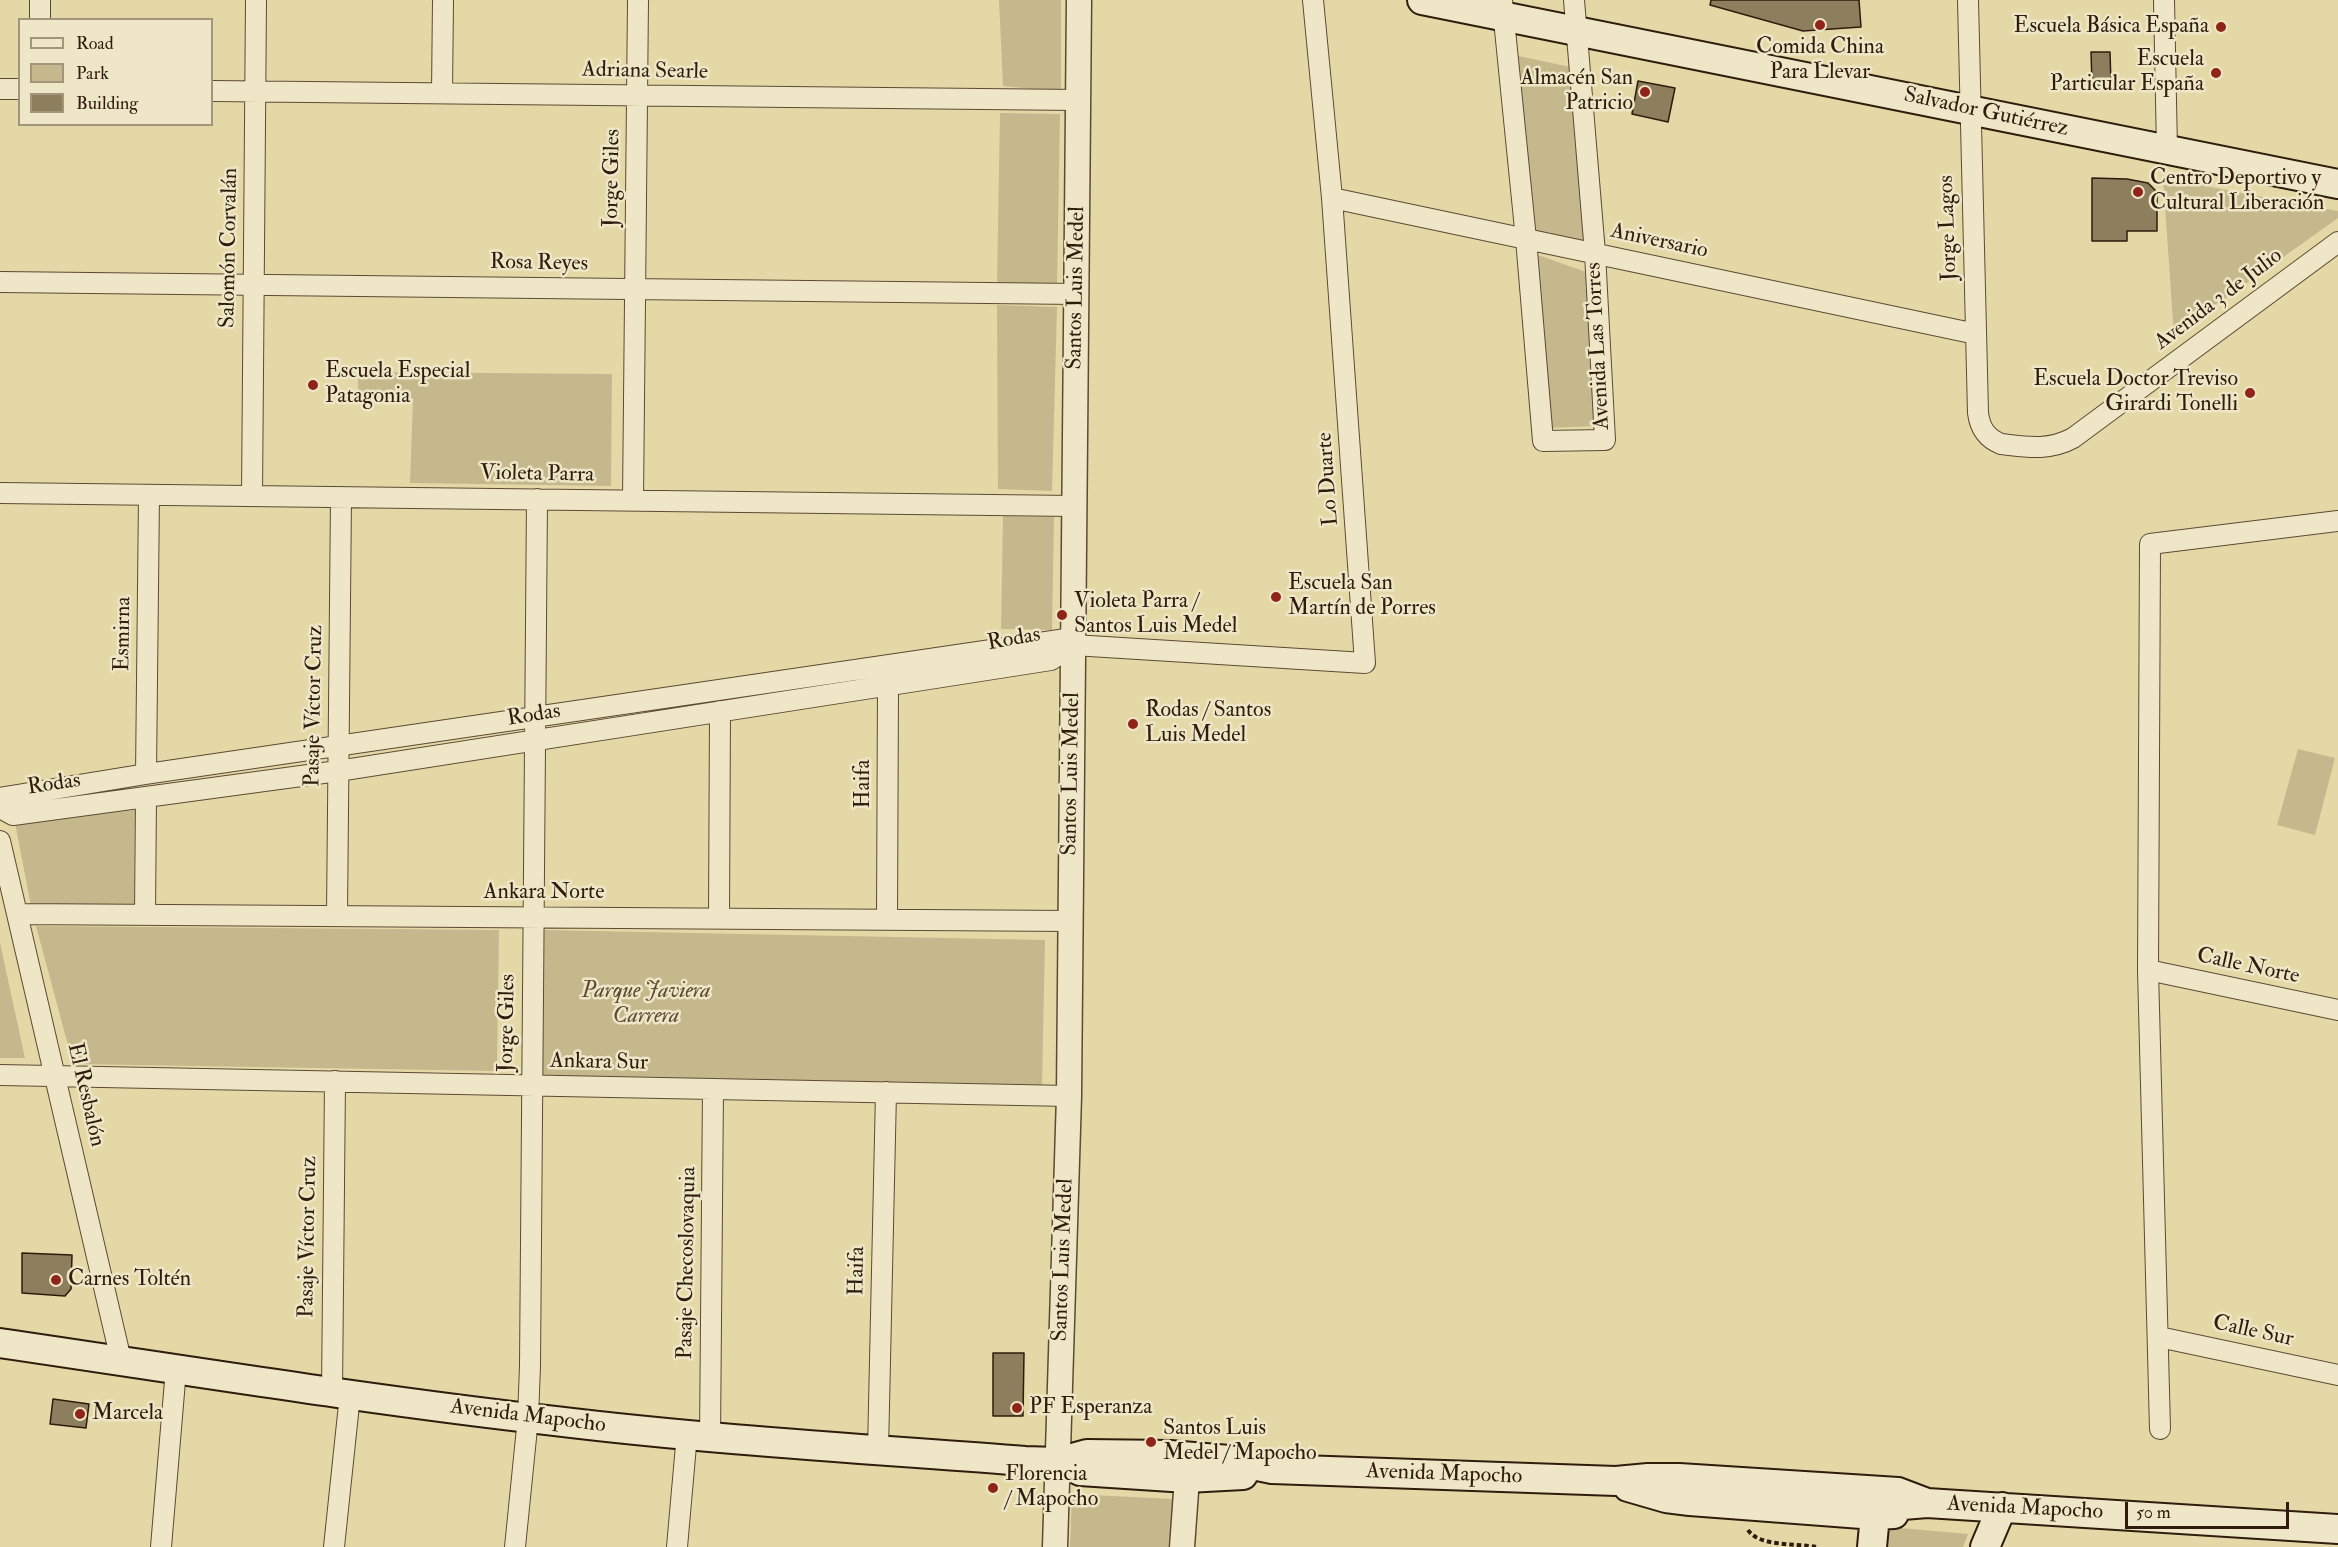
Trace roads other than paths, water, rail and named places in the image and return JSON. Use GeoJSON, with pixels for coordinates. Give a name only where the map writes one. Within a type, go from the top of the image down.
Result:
{"type":"FeatureCollection","features":[{"type":"Feature","properties":{"kind":"main road","name":"Salvador Gutiérrez"},"geometry":{"type":"LineString","coordinates":[[1422,0],[1503,8],[1576,31],[2338,184]]}},
{"type":"Feature","properties":{"kind":"main road","name":"Avenida Mapocho"},"geometry":{"type":"LineString","coordinates":[[0,1343],[528,1418],[698,1436],[1058,1462],[1083,1471],[1187,1478],[1244,1475],[1272,1469]]}},
{"type":"Feature","properties":{"kind":"main road","name":"Avenida Mapocho"},"geometry":{"type":"LineString","coordinates":[[1058,1462],[1087,1454],[1170,1455],[1229,1460],[1272,1469],[1616,1481],[1672,1477],[1887,1491],[1909,1495],[1927,1503],[2338,1529]]}},
{"type":"Feature","properties":{"kind":"main road"},"geometry":{"type":"LineString","coordinates":[[1170,1455],[1187,1478]]}},
{"type":"Feature","properties":{"kind":"main road","name":"Avenida Mapocho"},"geometry":{"type":"LineString","coordinates":[[1616,1481],[1666,1498],[1875,1515],[1901,1513],[1927,1503]]}},
{"type":"Feature","properties":{"kind":"main road"},"geometry":{"type":"LineString","coordinates":[[1985,1547],[2002,1507]]}},
{"type":"Feature","properties":{"kind":"main road"},"geometry":{"type":"LineString","coordinates":[[1872,1547],[1875,1515]]}},
{"type":"Feature","properties":{"kind":"street"},"geometry":{"type":"LineString","coordinates":[[40,0],[40,18]]}},
{"type":"Feature","properties":{"kind":"street","name":"Salomón Corvalán"},"geometry":{"type":"LineString","coordinates":[[252,496],[256,0]]}},
{"type":"Feature","properties":{"kind":"street"},"geometry":{"type":"LineString","coordinates":[[442,93],[443,0]]}},
{"type":"Feature","properties":{"kind":"street","name":"Jorge Giles"},"geometry":{"type":"LineString","coordinates":[[633,500],[638,0]]}},
{"type":"Feature","properties":{"kind":"street","name":"Santos Luis Medel"},"geometry":{"type":"LineString","coordinates":[[1055,1547],[1069,1096],[1079,0]]}},
{"type":"Feature","properties":{"kind":"street","name":"Lo Duarte"},"geometry":{"type":"LineString","coordinates":[[1073,641],[1365,663],[1332,198],[1313,0]]}},
{"type":"Feature","properties":{"kind":"street","name":"Avenida Las Torres"},"geometry":{"type":"LineString","coordinates":[[1503,8],[1543,441],[1605,440],[1595,253],[1574,0]]}},
{"type":"Feature","properties":{"kind":"street","name":"Jorge Lagos"},"geometry":{"type":"LineString","coordinates":[[1968,0],[1979,423],[1988,437],[2001,444]]}},
{"type":"Feature","properties":{"kind":"street"},"geometry":{"type":"LineString","coordinates":[[2164,0],[2167,150]]}},
{"type":"Feature","properties":{"kind":"street"},"geometry":{"type":"LineString","coordinates":[[0,89],[18,89]]}},
{"type":"Feature","properties":{"kind":"street","name":"Adriana Searle"},"geometry":{"type":"LineString","coordinates":[[213,91],[1078,100]]}},
{"type":"Feature","properties":{"kind":"street","name":"Aniversario"},"geometry":{"type":"LineString","coordinates":[[1332,198],[1976,334]]}},
{"type":"Feature","properties":{"kind":"street","name":"Avenida 3 de Julio"},"geometry":{"type":"LineString","coordinates":[[2001,444],[2049,447],[2061,445],[2073,438],[2338,242]]}},
{"type":"Feature","properties":{"kind":"street","name":"Rosa Reyes"},"geometry":{"type":"LineString","coordinates":[[0,282],[1077,294]]}},
{"type":"Feature","properties":{"kind":"street","name":"Violeta Parra"},"geometry":{"type":"LineString","coordinates":[[0,493],[1074,506]]}},
{"type":"Feature","properties":{"kind":"street","name":"Esmirna"},"geometry":{"type":"LineString","coordinates":[[146,774],[149,495]]}},
{"type":"Feature","properties":{"kind":"street","name":"Pasaje Víctor Cruz"},"geometry":{"type":"LineString","coordinates":[[337,915],[341,497]]}},
{"type":"Feature","properties":{"kind":"street","name":"Jorge Giles"},"geometry":{"type":"LineString","coordinates":[[515,1547],[528,1418],[537,499]]}},
{"type":"Feature","properties":{"kind":"street"},"geometry":{"type":"LineString","coordinates":[[2160,1429],[2148,970],[2150,544],[2338,521]]}},
{"type":"Feature","properties":{"kind":"street","name":"Rodas"},"geometry":{"type":"LineString","coordinates":[[0,808],[13,815],[338,771],[1051,660],[1073,641]]}},
{"type":"Feature","properties":{"kind":"street","name":"Rodas"},"geometry":{"type":"LineString","coordinates":[[0,798],[146,774],[1073,641]]}},
{"type":"Feature","properties":{"kind":"street","name":"Haifa"},"geometry":{"type":"LineString","coordinates":[[887,920],[888,685]]}},
{"type":"Feature","properties":{"kind":"street"},"geometry":{"type":"LineString","coordinates":[[719,918],[720,711]]}},
{"type":"Feature","properties":{"kind":"street"},"geometry":{"type":"LineString","coordinates":[[145,914],[146,797]]}},
{"type":"Feature","properties":{"kind":"street","name":"El Resbalón"},"geometry":{"type":"LineString","coordinates":[[0,841],[121,1360]]}},
{"type":"Feature","properties":{"kind":"street","name":"Ankara Norte"},"geometry":{"type":"LineString","coordinates":[[17,914],[1071,921]]}},
{"type":"Feature","properties":{"kind":"street","name":"Calle Norte"},"geometry":{"type":"LineString","coordinates":[[2148,970],[2338,1010]]}},
{"type":"Feature","properties":{"kind":"street","name":"Ankara Sur"},"geometry":{"type":"LineString","coordinates":[[0,1075],[1069,1096]]}},
{"type":"Feature","properties":{"kind":"street","name":"Pasaje Víctor Cruz"},"geometry":{"type":"LineString","coordinates":[[334,1547],[341,1393],[335,1082]]}},
{"type":"Feature","properties":{"kind":"street","name":"Pasaje Checoslovaquia"},"geometry":{"type":"LineString","coordinates":[[677,1547],[698,1436],[713,1089]]}},
{"type":"Feature","properties":{"kind":"street","name":"Haifa"},"geometry":{"type":"LineString","coordinates":[[878,1450],[886,1092]]}},
{"type":"Feature","properties":{"kind":"street","name":"Calle Sur"},"geometry":{"type":"LineString","coordinates":[[2158,1337],[2338,1374]]}},
{"type":"Feature","properties":{"kind":"street"},"geometry":{"type":"LineString","coordinates":[[161,1547],[176,1369]]}},
{"type":"Feature","properties":{"kind":"street"},"geometry":{"type":"LineString","coordinates":[[1182,1547],[1187,1478]]}},
{"type":"Feature","properties":{"kind":"place","name":"Comida China Para Llevar"},"geometry":{"type":"Point","coordinates":[1820,25]}},
{"type":"Feature","properties":{"kind":"place","name":"Escuela Básica España"},"geometry":{"type":"Point","coordinates":[2221,27]}},
{"type":"Feature","properties":{"kind":"place","name":"Escuela Particular España"},"geometry":{"type":"Point","coordinates":[2216,73]}},
{"type":"Feature","properties":{"kind":"place","name":"Almacén San Patricio"},"geometry":{"type":"Point","coordinates":[1645,92]}},
{"type":"Feature","properties":{"kind":"place","name":"Centro Deportivo y Cultural Liberación"},"geometry":{"type":"Point","coordinates":[2138,192]}},
{"type":"Feature","properties":{"kind":"place","name":"Escuela Especial Patagonia"},"geometry":{"type":"Point","coordinates":[313,385]}},
{"type":"Feature","properties":{"kind":"place","name":"Escuela Doctor Treviso Girardi Tonelli"},"geometry":{"type":"Point","coordinates":[2250,393]}},
{"type":"Feature","properties":{"kind":"place","name":"Escuela San Martín de Porres"},"geometry":{"type":"Point","coordinates":[1276,597]}},
{"type":"Feature","properties":{"kind":"place","name":"Violeta Parra / Santos Luis Medel"},"geometry":{"type":"Point","coordinates":[1062,615]}},
{"type":"Feature","properties":{"kind":"place","name":"Rodas / Santos Luis Medel"},"geometry":{"type":"Point","coordinates":[1133,724]}},
{"type":"Feature","properties":{"kind":"place","name":"Carnes Toltén"},"geometry":{"type":"Point","coordinates":[56,1280]}},
{"type":"Feature","properties":{"kind":"place","name":"PF Esperanza"},"geometry":{"type":"Point","coordinates":[1017,1408]}},
{"type":"Feature","properties":{"kind":"place","name":"Marcela"},"geometry":{"type":"Point","coordinates":[80,1414]}},
{"type":"Feature","properties":{"kind":"place","name":"Santos Luis Medel / Mapocho"},"geometry":{"type":"Point","coordinates":[1151,1442]}},
{"type":"Feature","properties":{"kind":"place","name":"Florencia / Mapocho"},"geometry":{"type":"Point","coordinates":[993,1488]}},
{"type":"Feature","properties":{"kind":"park label","name":"Parque Javiera Carrera"},"geometry":{"type":"Point","coordinates":[646,1004]}}]}
